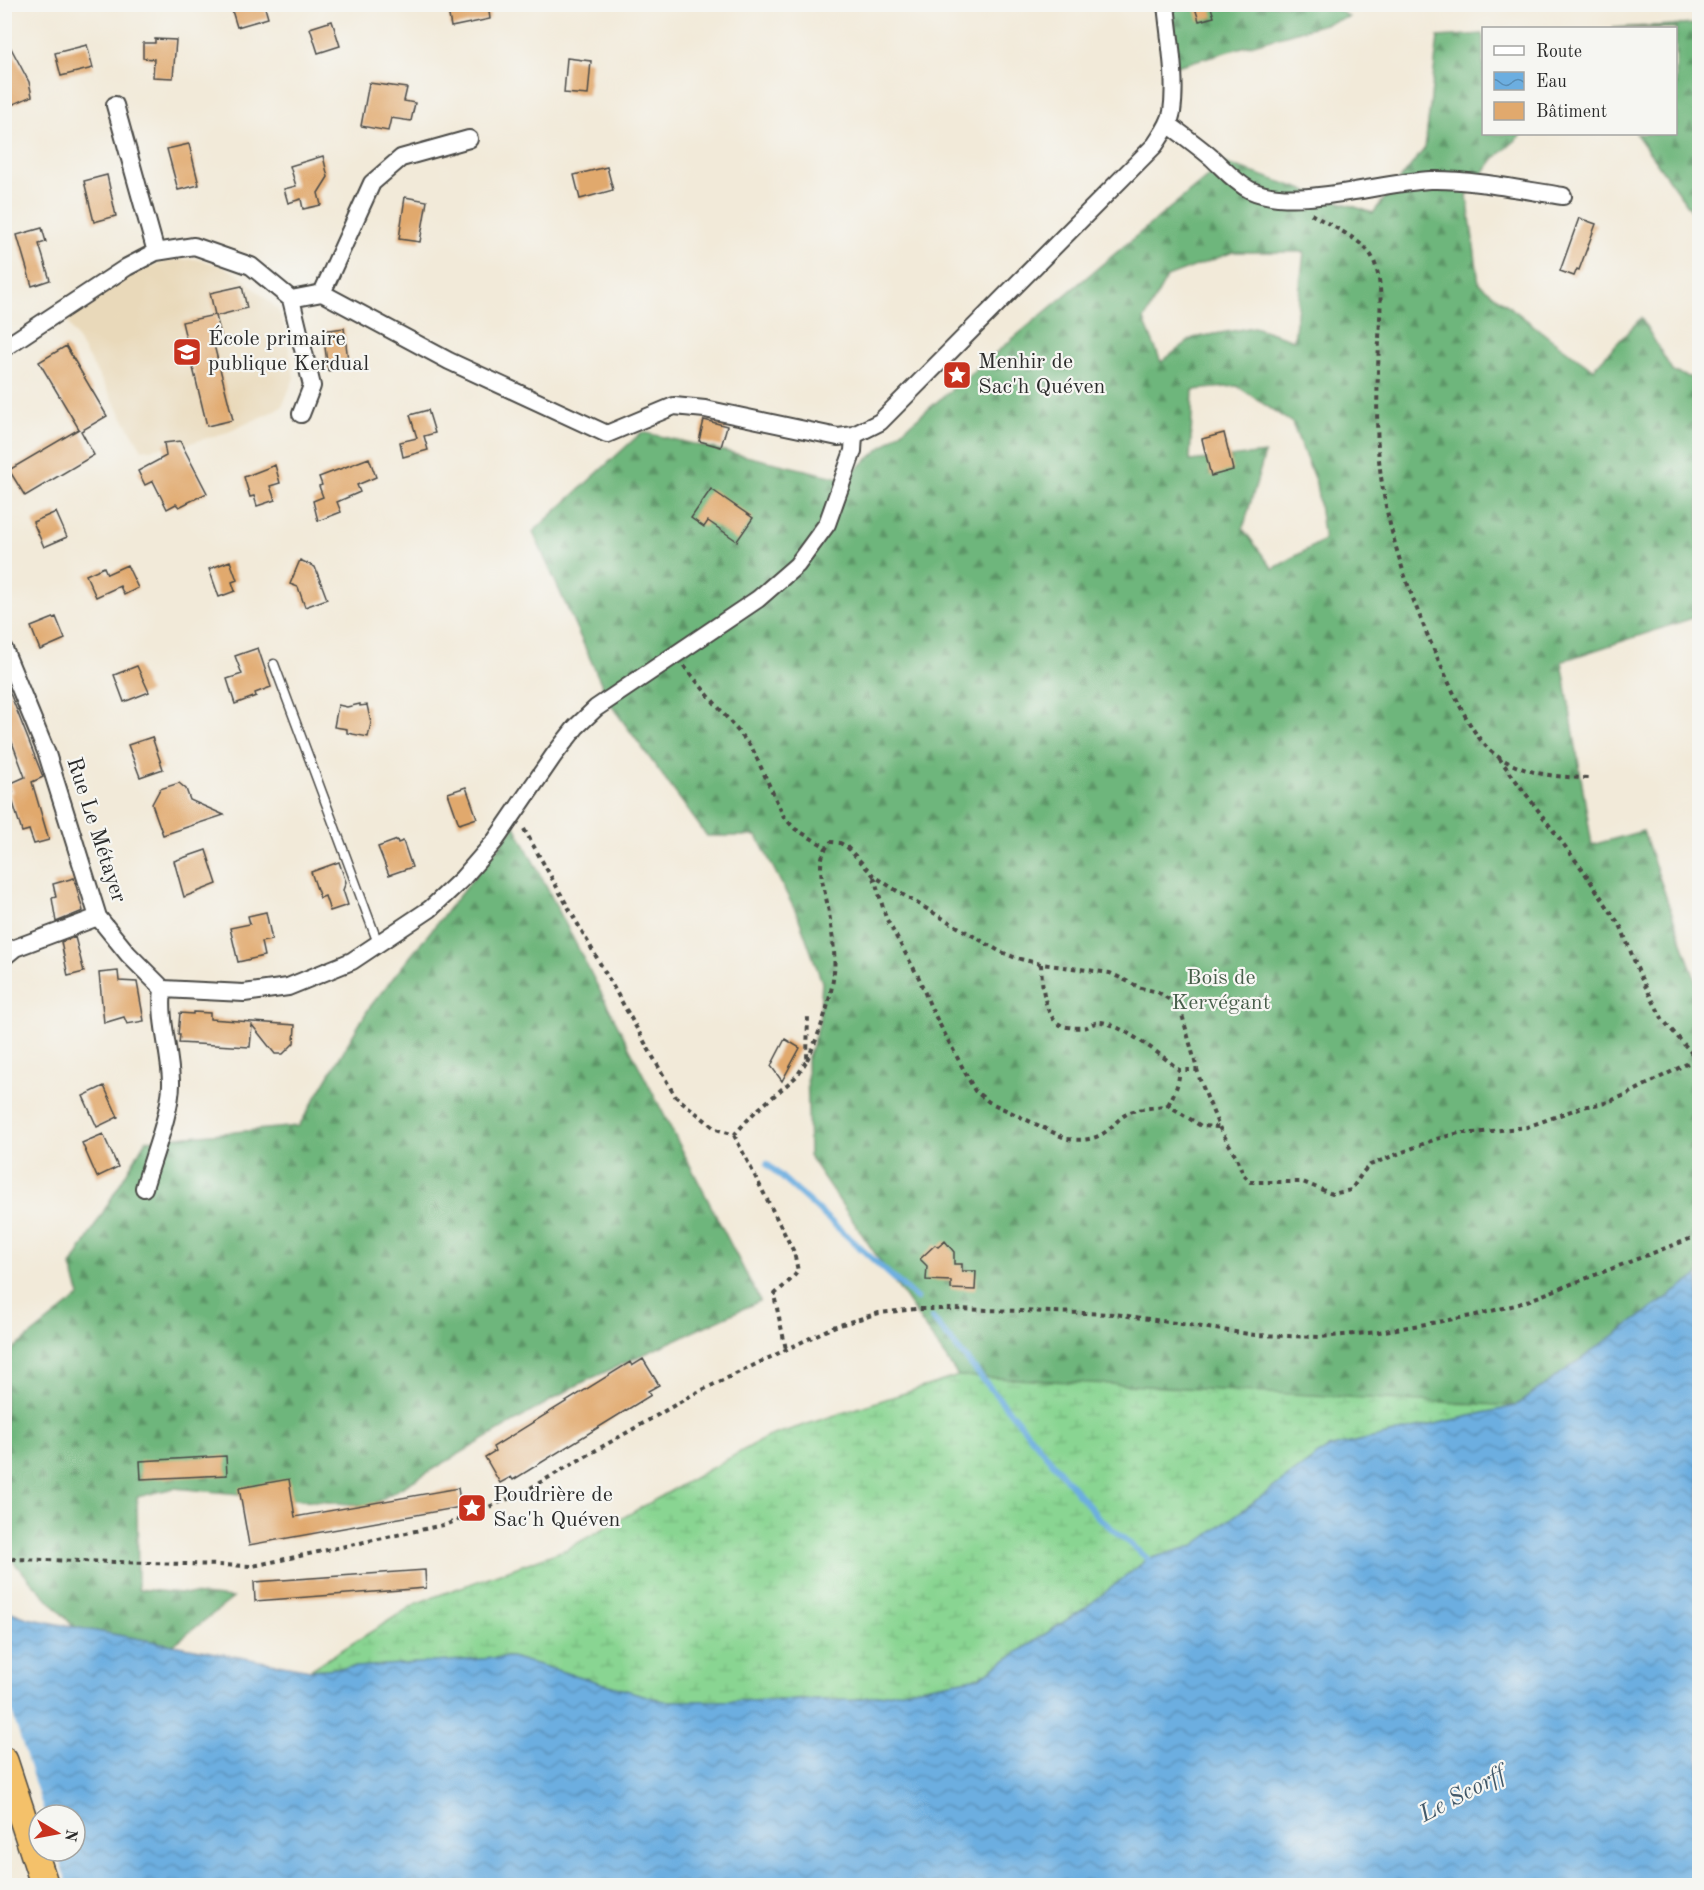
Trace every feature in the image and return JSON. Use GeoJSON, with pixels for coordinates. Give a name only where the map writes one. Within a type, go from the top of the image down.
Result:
{"type":"FeatureCollection","features":[{"type":"Feature","properties":{"kind":"highway"},"geometry":{"type":"LineString","coordinates":[[4,1761],[45,1886]]}},
{"type":"Feature","properties":{"kind":"street"},"geometry":{"type":"LineString","coordinates":[[291,299],[322,293],[449,361],[607,434],[674,406],[705,409],[838,437],[854,435],[880,422],[1155,145],[1168,124],[1172,112],[1173,94],[1166,4]]}},
{"type":"Feature","properties":{"kind":"street"},"geometry":{"type":"LineString","coordinates":[[115,105],[156,252]]}},
{"type":"Feature","properties":{"kind":"street"},"geometry":{"type":"LineString","coordinates":[[1168,124],[1213,159],[1232,178],[1251,190],[1284,199],[1349,192],[1409,181],[1434,180],[1563,196]]}},
{"type":"Feature","properties":{"kind":"street"},"geometry":{"type":"LineString","coordinates":[[322,293],[372,183],[401,158],[469,140]]}},
{"type":"Feature","properties":{"kind":"street"},"geometry":{"type":"LineString","coordinates":[[4,348],[127,267],[156,252],[194,246],[251,266],[291,299],[312,386],[301,414]]}},
{"type":"Feature","properties":{"kind":"street"},"geometry":{"type":"LineString","coordinates":[[144,1188],[170,1099],[171,1080],[161,1007],[163,989],[244,993],[288,987],[352,961],[430,909],[462,879],[495,842],[554,755],[576,727],[596,708],[758,599],[797,565],[827,524],[853,451],[854,435]]}},
{"type":"Feature","properties":{"kind":"street","name":"Rue Le Métayer"},"geometry":{"type":"LineString","coordinates":[[4,649],[47,754],[99,917],[128,954],[163,989]]}},
{"type":"Feature","properties":{"kind":"street"},"geometry":{"type":"LineString","coordinates":[[4,957],[15,948],[99,917]]}},
{"type":"Feature","properties":{"kind":"lane"},"geometry":{"type":"LineString","coordinates":[[274,664],[378,943]]}},
{"type":"Feature","properties":{"kind":"path"},"geometry":{"type":"LineString","coordinates":[[734,1135],[754,1113],[797,1076],[807,1060],[821,1024],[834,970],[831,926],[821,866],[823,853],[831,842],[840,843],[874,876],[908,898],[986,944],[1016,958],[1041,964],[1110,973],[1142,988],[1158,992],[1170,1000],[1181,1011],[1197,1070],[1219,1127],[1237,1158],[1243,1174],[1250,1182],[1303,1182],[1332,1194],[1351,1190],[1370,1166],[1433,1140],[1459,1132],[1473,1133],[1527,1127],[1582,1107],[1605,1103],[1628,1094],[1698,1057],[1663,1020],[1641,978],[1621,927],[1582,869],[1497,756],[1486,745],[1462,710],[1419,616],[1401,569],[1386,503],[1378,450],[1377,412],[1381,283],[1372,256],[1359,242],[1284,199]]}},
{"type":"Feature","properties":{"kind":"path"},"geometry":{"type":"LineString","coordinates":[[676,656],[752,748],[784,817],[795,829],[826,847]]}},
{"type":"Feature","properties":{"kind":"path"},"geometry":{"type":"LineString","coordinates":[[1497,756],[1544,776],[1588,778]]}},
{"type":"Feature","properties":{"kind":"path"},"geometry":{"type":"LineString","coordinates":[[515,813],[675,1096],[716,1129],[734,1135],[794,1252],[798,1271],[792,1280],[774,1295],[786,1349]]}},
{"type":"Feature","properties":{"kind":"path"},"geometry":{"type":"LineString","coordinates":[[874,876],[886,918],[919,978],[931,1008],[975,1091],[990,1102],[1048,1131],[1067,1139],[1081,1141],[1096,1138],[1118,1119],[1132,1112],[1168,1105],[1201,1126],[1219,1127]]}},
{"type":"Feature","properties":{"kind":"path"},"geometry":{"type":"LineString","coordinates":[[1041,964],[1042,995],[1053,1018],[1065,1027],[1085,1027],[1098,1022],[1113,1026],[1163,1056],[1179,1070],[1180,1077],[1176,1092],[1168,1105]]}},
{"type":"Feature","properties":{"kind":"path"},"geometry":{"type":"LineString","coordinates":[[807,1060],[808,1013]]}},
{"type":"Feature","properties":{"kind":"path"},"geometry":{"type":"LineString","coordinates":[[1179,1070],[1197,1070]]}},
{"type":"Feature","properties":{"kind":"path"},"geometry":{"type":"LineString","coordinates":[[4,1554],[14,1559],[253,1566],[448,1524],[520,1494],[693,1394],[833,1326],[879,1313],[916,1309],[955,1309],[1115,1314],[1255,1335],[1319,1337],[1379,1332],[1472,1316],[1518,1304],[1700,1235]]}},
{"type":"Feature","properties":{"kind":"shaded area","name":"École primaire publique Kerdual"},"geometry":{"type":"Polygon","coordinates":[[[196,259],[222,266],[239,275],[278,309],[285,327],[294,378],[282,407],[261,417],[228,432],[187,444],[142,450],[61,311],[137,271],[170,260],[196,259]]]}},
{"type":"Feature","properties":{"kind":"green space"},"geometry":{"type":"Polygon","coordinates":[[[1173,5],[1331,5],[1349,17],[1173,67],[1173,5]]]}},
{"type":"Feature","properties":{"kind":"green space"},"geometry":{"type":"Polygon","coordinates":[[[1700,24],[1699,221],[1637,135],[1677,135],[1677,27],[1633,27],[1700,24]]]}},
{"type":"Feature","properties":{"kind":"green space","name":"Bois de Kervégant"},"geometry":{"type":"Polygon","coordinates":[[[1482,34],[1482,135],[1522,135],[1494,159],[1467,195],[1479,283],[1593,369],[1641,318],[1673,372],[1699,380],[1699,616],[1562,661],[1592,845],[1643,831],[1697,985],[1699,985],[1699,1275],[1515,1406],[958,1376],[809,1156],[807,1060],[819,1024],[822,982],[798,916],[757,836],[707,836],[611,705],[533,532],[642,432],[844,479],[1224,163],[1373,213],[1425,148],[1438,37],[1482,34]],[[1233,252],[1167,277],[1144,320],[1161,362],[1193,338],[1254,327],[1294,340],[1304,252],[1233,252]],[[1237,386],[1193,390],[1190,461],[1265,453],[1243,529],[1273,569],[1324,540],[1316,483],[1292,423],[1237,386]]]}},
{"type":"Feature","properties":{"kind":"green space"},"geometry":{"type":"Polygon","coordinates":[[[515,826],[760,1301],[579,1384],[370,1506],[174,1488],[137,1497],[138,1589],[233,1598],[173,1645],[74,1627],[5,1553],[5,1356],[80,1296],[71,1266],[146,1140],[299,1126],[369,1008],[515,826]]]}},
{"type":"Feature","properties":{"kind":"green space"},"geometry":{"type":"Polygon","coordinates":[[[958,1376],[1515,1406],[1328,1448],[1193,1547],[1148,1559],[1085,1608],[980,1677],[853,1700],[664,1701],[511,1657],[310,1670],[417,1603],[567,1549],[767,1437],[958,1376]]]}},
{"type":"Feature","properties":{"kind":"water","name":"Le Scorff"},"geometry":{"type":"Polygon","coordinates":[[[1699,1275],[1699,1885],[5,1885],[4,1609],[27,1618],[310,1670],[511,1657],[664,1701],[853,1700],[980,1677],[1085,1608],[1148,1559],[1193,1546],[1328,1448],[1515,1406],[1699,1275]]]}},
{"type":"Feature","properties":{"kind":"pier"},"geometry":{"type":"Polygon","coordinates":[[[5,1691],[41,1803],[27,1803],[27,1863],[60,1863],[68,1885],[4,1885],[5,1691]]]}},
{"type":"Feature","properties":{"kind":"building"},"geometry":{"type":"Polygon","coordinates":[[[230,4],[264,4],[268,18],[237,27],[230,4]]]}},
{"type":"Feature","properties":{"kind":"building"},"geometry":{"type":"Polygon","coordinates":[[[447,4],[488,4],[490,19],[451,27],[447,4]]]}},
{"type":"Feature","properties":{"kind":"building"},"geometry":{"type":"Polygon","coordinates":[[[1194,4],[1210,4],[1214,17],[1199,21],[1194,4]]]}},
{"type":"Feature","properties":{"kind":"building"},"geometry":{"type":"Polygon","coordinates":[[[332,21],[340,46],[318,53],[310,28],[332,21]]]}},
{"type":"Feature","properties":{"kind":"building"},"geometry":{"type":"Polygon","coordinates":[[[4,35],[29,82],[32,96],[9,106],[4,98],[4,35]]]}},
{"type":"Feature","properties":{"kind":"building"},"geometry":{"type":"Polygon","coordinates":[[[155,39],[176,40],[173,78],[153,77],[154,59],[143,58],[143,43],[155,43],[155,39]]]}},
{"type":"Feature","properties":{"kind":"building"},"geometry":{"type":"Polygon","coordinates":[[[87,45],[93,68],[61,76],[55,53],[87,45]]]}},
{"type":"Feature","properties":{"kind":"building"},"geometry":{"type":"Polygon","coordinates":[[[567,58],[591,61],[588,95],[564,93],[567,58]]]}},
{"type":"Feature","properties":{"kind":"building"},"geometry":{"type":"Polygon","coordinates":[[[369,83],[407,88],[404,101],[415,103],[411,121],[391,118],[388,131],[361,126],[369,83]]]}},
{"type":"Feature","properties":{"kind":"building"},"geometry":{"type":"Polygon","coordinates":[[[189,144],[199,185],[178,190],[167,149],[189,144]]]}},
{"type":"Feature","properties":{"kind":"building"},"geometry":{"type":"Polygon","coordinates":[[[323,156],[328,177],[318,193],[321,205],[303,209],[301,199],[288,203],[284,189],[296,186],[290,166],[323,156]]]}},
{"type":"Feature","properties":{"kind":"building"},"geometry":{"type":"Polygon","coordinates":[[[607,167],[613,190],[580,199],[574,175],[607,167]]]}},
{"type":"Feature","properties":{"kind":"building"},"geometry":{"type":"Polygon","coordinates":[[[107,175],[116,216],[94,222],[84,181],[107,175]]]}},
{"type":"Feature","properties":{"kind":"building"},"geometry":{"type":"Polygon","coordinates":[[[405,197],[427,201],[420,242],[399,239],[405,197]]]}},
{"type":"Feature","properties":{"kind":"building"},"geometry":{"type":"Polygon","coordinates":[[[1579,218],[1596,224],[1579,270],[1577,269],[1574,276],[1560,271],[1579,218]]]}},
{"type":"Feature","properties":{"kind":"building"},"geometry":{"type":"Polygon","coordinates":[[[42,228],[46,242],[39,244],[50,280],[32,286],[17,235],[42,228]]]}},
{"type":"Feature","properties":{"kind":"building"},"geometry":{"type":"Polygon","coordinates":[[[242,286],[247,308],[216,316],[221,335],[212,337],[233,420],[207,426],[182,322],[215,315],[210,293],[242,286]]]}},
{"type":"Feature","properties":{"kind":"building"},"geometry":{"type":"Polygon","coordinates":[[[344,328],[349,368],[328,371],[323,331],[344,328]]]}},
{"type":"Feature","properties":{"kind":"building"},"geometry":{"type":"Polygon","coordinates":[[[66,346],[107,416],[81,431],[94,455],[25,496],[9,470],[79,429],[39,362],[66,346]]]}},
{"type":"Feature","properties":{"kind":"building"},"geometry":{"type":"Polygon","coordinates":[[[428,410],[435,433],[424,436],[428,450],[403,457],[400,442],[417,438],[410,415],[428,410]]]}},
{"type":"Feature","properties":{"kind":"building"},"geometry":{"type":"Polygon","coordinates":[[[704,420],[727,426],[721,447],[699,441],[704,420]]]}},
{"type":"Feature","properties":{"kind":"building"},"geometry":{"type":"Polygon","coordinates":[[[1224,433],[1233,470],[1211,476],[1202,439],[1224,433]]]}},
{"type":"Feature","properties":{"kind":"building"},"geometry":{"type":"Polygon","coordinates":[[[180,441],[207,493],[179,507],[176,504],[167,509],[153,481],[145,485],[138,471],[166,456],[164,443],[180,441]]]}},
{"type":"Feature","properties":{"kind":"building"},"geometry":{"type":"Polygon","coordinates":[[[369,458],[376,477],[357,485],[360,492],[337,502],[341,512],[318,521],[313,501],[323,497],[319,477],[369,458]]]}},
{"type":"Feature","properties":{"kind":"building"},"geometry":{"type":"Polygon","coordinates":[[[275,465],[280,483],[270,486],[275,500],[257,506],[254,496],[250,497],[244,477],[275,465]]]}},
{"type":"Feature","properties":{"kind":"building"},"geometry":{"type":"Polygon","coordinates":[[[711,489],[753,518],[737,541],[708,521],[704,527],[691,518],[711,489]]]}},
{"type":"Feature","properties":{"kind":"building"},"geometry":{"type":"Polygon","coordinates":[[[56,512],[67,537],[44,547],[33,522],[56,512]]]}},
{"type":"Feature","properties":{"kind":"building"},"geometry":{"type":"Polygon","coordinates":[[[300,560],[315,567],[327,599],[305,607],[298,587],[290,584],[300,560]]]}},
{"type":"Feature","properties":{"kind":"building"},"geometry":{"type":"Polygon","coordinates":[[[230,561],[237,580],[232,582],[235,591],[219,597],[209,569],[230,561]]]}},
{"type":"Feature","properties":{"kind":"building"},"geometry":{"type":"Polygon","coordinates":[[[127,565],[138,588],[124,595],[120,586],[96,597],[86,575],[104,567],[107,574],[127,565]]]}},
{"type":"Feature","properties":{"kind":"building"},"geometry":{"type":"Polygon","coordinates":[[[56,617],[65,639],[40,650],[31,627],[56,617]]]}},
{"type":"Feature","properties":{"kind":"building"},"geometry":{"type":"Polygon","coordinates":[[[258,648],[271,687],[235,704],[227,679],[242,674],[235,656],[258,648]]]}},
{"type":"Feature","properties":{"kind":"building"},"geometry":{"type":"Polygon","coordinates":[[[137,666],[149,692],[124,702],[114,675],[137,666]]]}},
{"type":"Feature","properties":{"kind":"building"},"geometry":{"type":"Polygon","coordinates":[[[4,678],[43,777],[32,782],[49,840],[34,844],[29,830],[22,832],[10,793],[13,792],[9,784],[25,777],[4,721],[4,678]]]}},
{"type":"Feature","properties":{"kind":"building"},"geometry":{"type":"Polygon","coordinates":[[[360,704],[360,706],[367,705],[371,723],[368,737],[347,733],[347,729],[334,727],[338,705],[347,707],[360,704]]]}},
{"type":"Feature","properties":{"kind":"building"},"geometry":{"type":"Polygon","coordinates":[[[152,737],[163,769],[140,777],[128,745],[152,737]]]}},
{"type":"Feature","properties":{"kind":"building"},"geometry":{"type":"Polygon","coordinates":[[[179,783],[186,789],[190,800],[224,815],[163,835],[152,804],[160,789],[179,783]]]}},
{"type":"Feature","properties":{"kind":"building"},"geometry":{"type":"Polygon","coordinates":[[[466,787],[477,818],[459,824],[448,793],[466,787]]]}},
{"type":"Feature","properties":{"kind":"building"},"geometry":{"type":"Polygon","coordinates":[[[397,840],[398,843],[403,841],[412,867],[389,875],[378,847],[397,840]]]}},
{"type":"Feature","properties":{"kind":"building"},"geometry":{"type":"Polygon","coordinates":[[[206,850],[217,884],[184,897],[174,861],[206,850]]]}},
{"type":"Feature","properties":{"kind":"building"},"geometry":{"type":"Polygon","coordinates":[[[339,862],[346,882],[343,890],[348,905],[330,911],[325,896],[320,898],[311,872],[339,862]]]}},
{"type":"Feature","properties":{"kind":"building"},"geometry":{"type":"Polygon","coordinates":[[[74,878],[83,911],[56,922],[52,898],[56,897],[53,884],[74,878]]]}},
{"type":"Feature","properties":{"kind":"building"},"geometry":{"type":"Polygon","coordinates":[[[266,912],[272,940],[261,942],[264,956],[238,962],[230,928],[250,924],[248,916],[266,912]]]}},
{"type":"Feature","properties":{"kind":"building"},"geometry":{"type":"Polygon","coordinates":[[[75,937],[84,972],[68,976],[61,942],[75,937]]]}},
{"type":"Feature","properties":{"kind":"building"},"geometry":{"type":"Polygon","coordinates":[[[118,971],[119,981],[137,982],[144,1021],[127,1024],[124,1017],[104,1023],[99,973],[118,971]]]}},
{"type":"Feature","properties":{"kind":"building"},"geometry":{"type":"Polygon","coordinates":[[[193,1012],[210,1013],[210,1019],[295,1025],[294,1043],[283,1054],[275,1054],[252,1025],[250,1047],[179,1043],[180,1013],[193,1014],[193,1012]]]}},
{"type":"Feature","properties":{"kind":"building"},"geometry":{"type":"Polygon","coordinates":[[[785,1039],[800,1048],[782,1081],[771,1066],[785,1039]]]}},
{"type":"Feature","properties":{"kind":"building"},"geometry":{"type":"Polygon","coordinates":[[[104,1086],[118,1117],[97,1127],[83,1096],[104,1086]]]}},
{"type":"Feature","properties":{"kind":"building"},"geometry":{"type":"Polygon","coordinates":[[[103,1134],[118,1167],[97,1177],[82,1143],[103,1134]]]}},
{"type":"Feature","properties":{"kind":"building"},"geometry":{"type":"Polygon","coordinates":[[[945,1241],[954,1252],[954,1264],[962,1264],[962,1271],[976,1271],[975,1290],[951,1289],[951,1281],[926,1280],[927,1266],[920,1259],[935,1245],[938,1247],[945,1241]]]}},
{"type":"Feature","properties":{"kind":"building"},"geometry":{"type":"Polygon","coordinates":[[[643,1359],[659,1385],[648,1391],[651,1395],[513,1480],[511,1477],[500,1483],[485,1457],[495,1451],[493,1447],[630,1362],[632,1366],[643,1359]]]}},
{"type":"Feature","properties":{"kind":"building"},"geometry":{"type":"Polygon","coordinates":[[[226,1456],[227,1475],[141,1479],[140,1461],[226,1456]]]}},
{"type":"Feature","properties":{"kind":"building"},"geometry":{"type":"Polygon","coordinates":[[[289,1479],[295,1517],[458,1488],[461,1507],[249,1545],[239,1488],[289,1479]]]}},
{"type":"Feature","properties":{"kind":"building"},"geometry":{"type":"Polygon","coordinates":[[[425,1570],[426,1588],[255,1601],[254,1582],[425,1570]]]}},
{"type":"Feature","properties":{"kind":"waterway"},"geometry":{"type":"LineString","coordinates":[[767,1164],[917,1299]]}},
{"type":"Feature","properties":{"kind":"waterway"},"geometry":{"type":"LineString","coordinates":[[932,1318],[1097,1516],[1148,1559],[1150,1564]]}},
{"type":"Feature","properties":{"kind":"place","name":"École primaire publique Kerdual"},"geometry":{"type":"Point","coordinates":[187,352]}},
{"type":"Feature","properties":{"kind":"place","name":"Menhir de Sac'h Quéven"},"geometry":{"type":"Point","coordinates":[957,375]}},
{"type":"Feature","properties":{"kind":"place","name":"Poudrière de Sac'h Quéven"},"geometry":{"type":"Point","coordinates":[472,1508]}}]}
